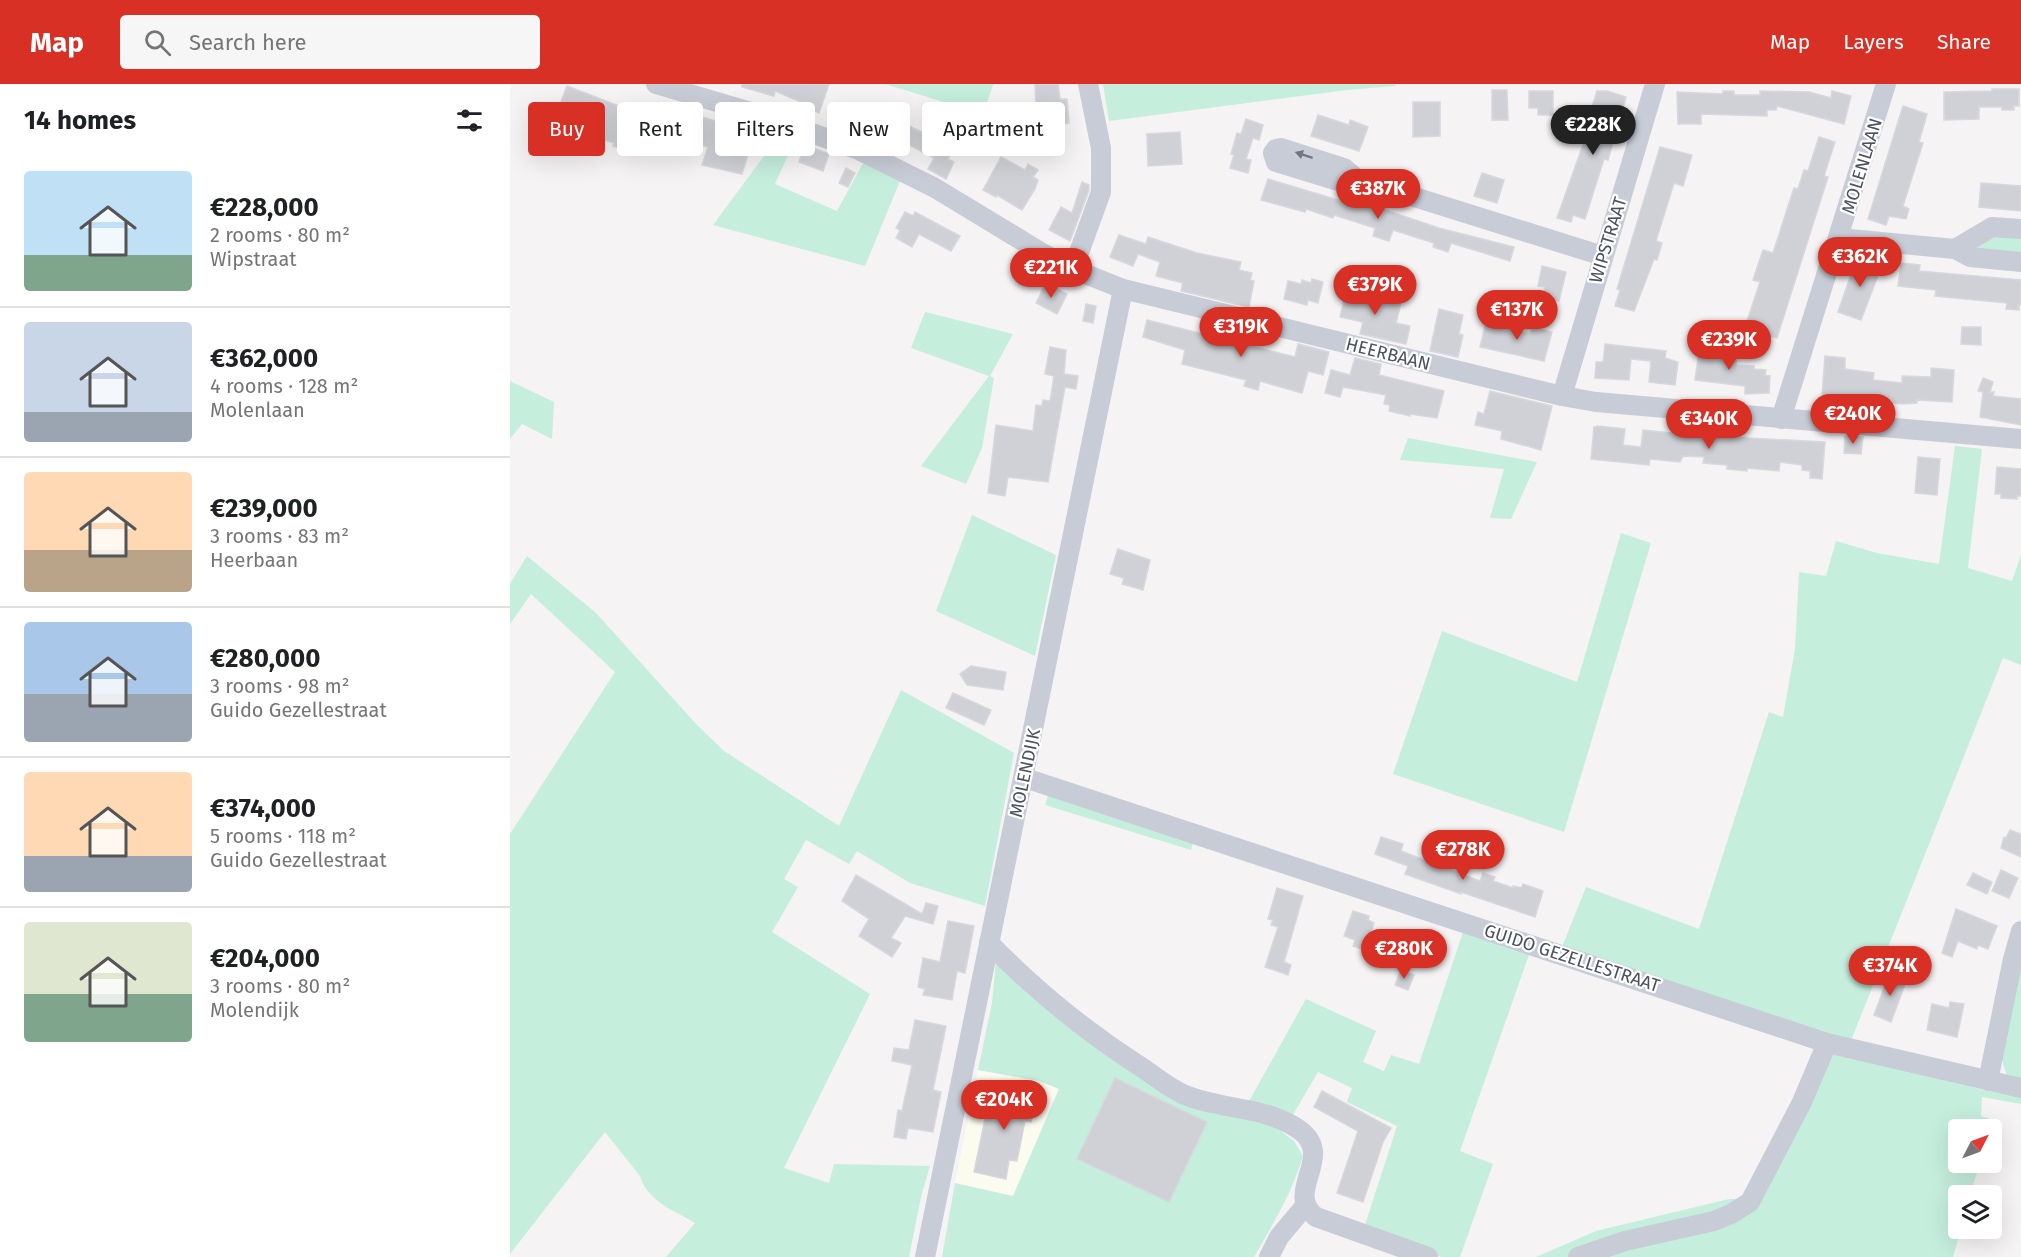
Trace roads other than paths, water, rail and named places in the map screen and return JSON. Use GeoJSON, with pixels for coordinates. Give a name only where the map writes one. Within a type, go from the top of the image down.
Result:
{"type":"FeatureCollection","features":[{"type":"Feature","properties":{"kind":"street","name":"HEERBAAN"},"geometry":{"type":"LineString","coordinates":[[656,84],[764,116],[859,150],[935,188],[1073,269],[1124,289],[1562,396],[1596,402],[2021,440]]}},
{"type":"Feature","properties":{"kind":"street"},"geometry":{"type":"LineString","coordinates":[[1073,269],[1101,192],[1101,148],[1088,84]]}},
{"type":"Feature","properties":{"kind":"street","name":"WIPSTRAAT"},"geometry":{"type":"LineString","coordinates":[[1562,396],[1655,84]]}},
{"type":"Feature","properties":{"kind":"street","name":"MOLENLAAN"},"geometry":{"type":"LineString","coordinates":[[1781,418],[1887,84]]}},
{"type":"Feature","properties":{"kind":"street"},"geometry":{"type":"LineString","coordinates":[[1357,179],[1603,256]]}},
{"type":"Feature","properties":{"kind":"street"},"geometry":{"type":"LineString","coordinates":[[1955,249],[1992,227],[2021,229]]}},
{"type":"Feature","properties":{"kind":"street"},"geometry":{"type":"LineString","coordinates":[[1839,238],[1955,249],[1970,257],[2021,262]]}},
{"type":"Feature","properties":{"kind":"street","name":"MOLENDIJK"},"geometry":{"type":"LineString","coordinates":[[925,1257],[1124,289]]}},
{"type":"Feature","properties":{"kind":"street","name":"GUIDO GEZELLESTRAAT"},"geometry":{"type":"LineString","coordinates":[[1025,778],[1827,1043],[2021,1088]]}},
{"type":"Feature","properties":{"kind":"street"},"geometry":{"type":"LineString","coordinates":[[1988,1081],[2021,931]]}},
{"type":"Feature","properties":{"kind":"street"},"geometry":{"type":"LineString","coordinates":[[989,943],[1049,1001],[1099,1039],[1182,1094],[1211,1103],[1260,1112],[1282,1120],[1302,1132],[1310,1142],[1314,1160],[1304,1191],[1305,1206],[1316,1217],[1428,1257]]}},
{"type":"Feature","properties":{"kind":"street"},"geometry":{"type":"LineString","coordinates":[[1578,1257],[1625,1241],[1714,1221],[1731,1215],[1750,1202],[1802,1102],[1827,1043]]}},
{"type":"Feature","properties":{"kind":"street"},"geometry":{"type":"LineString","coordinates":[[1269,1257],[1279,1237],[1305,1206]]}}]}
